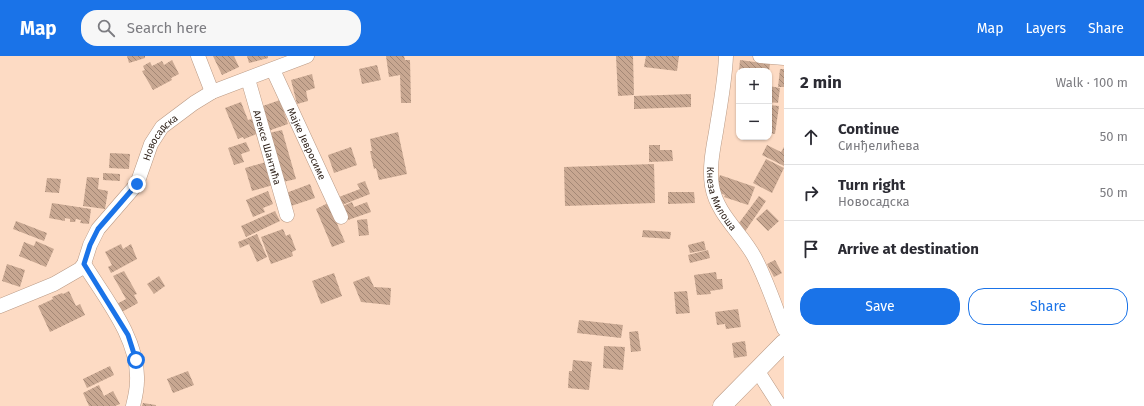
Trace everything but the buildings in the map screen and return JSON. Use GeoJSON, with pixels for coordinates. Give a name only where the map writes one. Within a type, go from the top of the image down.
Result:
{"type":"FeatureCollection","features":[{"type":"Feature","properties":{"kind":"main road"},"geometry":{"type":"LineString","coordinates":[[722,406],[784,343]]}},
{"type":"Feature","properties":{"kind":"street"},"geometry":{"type":"LineString","coordinates":[[198,56],[212,92]]}},
{"type":"Feature","properties":{"kind":"street","name":"Новосадска"},"geometry":{"type":"LineString","coordinates":[[84,264],[90,245],[98,229],[137,184],[152,144],[157,133],[162,127],[194,103],[212,92],[307,56]]}},
{"type":"Feature","properties":{"kind":"street","name":"Кнеза Милоша"},"geometry":{"type":"LineString","coordinates":[[726,56],[724,80],[711,159],[712,186],[719,208],[756,258],[784,329]]}},
{"type":"Feature","properties":{"kind":"street"},"geometry":{"type":"LineString","coordinates":[[760,56],[784,58]]}},
{"type":"Feature","properties":{"kind":"street","name":"Мајке Јевросиме"},"geometry":{"type":"LineString","coordinates":[[273,70],[341,217]]}},
{"type":"Feature","properties":{"kind":"street","name":"Алексе Шантића"},"geometry":{"type":"LineString","coordinates":[[248,79],[287,215]]}},
{"type":"Feature","properties":{"kind":"street"},"geometry":{"type":"LineString","coordinates":[[0,306],[54,284],[73,274],[84,264],[128,335],[136,360],[137,381],[133,406]]}},
{"type":"Feature","properties":{"kind":"street"},"geometry":{"type":"LineString","coordinates":[[757,370],[780,406]]}},
{"type":"Feature","properties":{"kind":"route"},"geometry":{"type":"LineString","coordinates":[[136,360],[128,335],[84,264],[90,245],[98,229],[137,184]]}}]}
